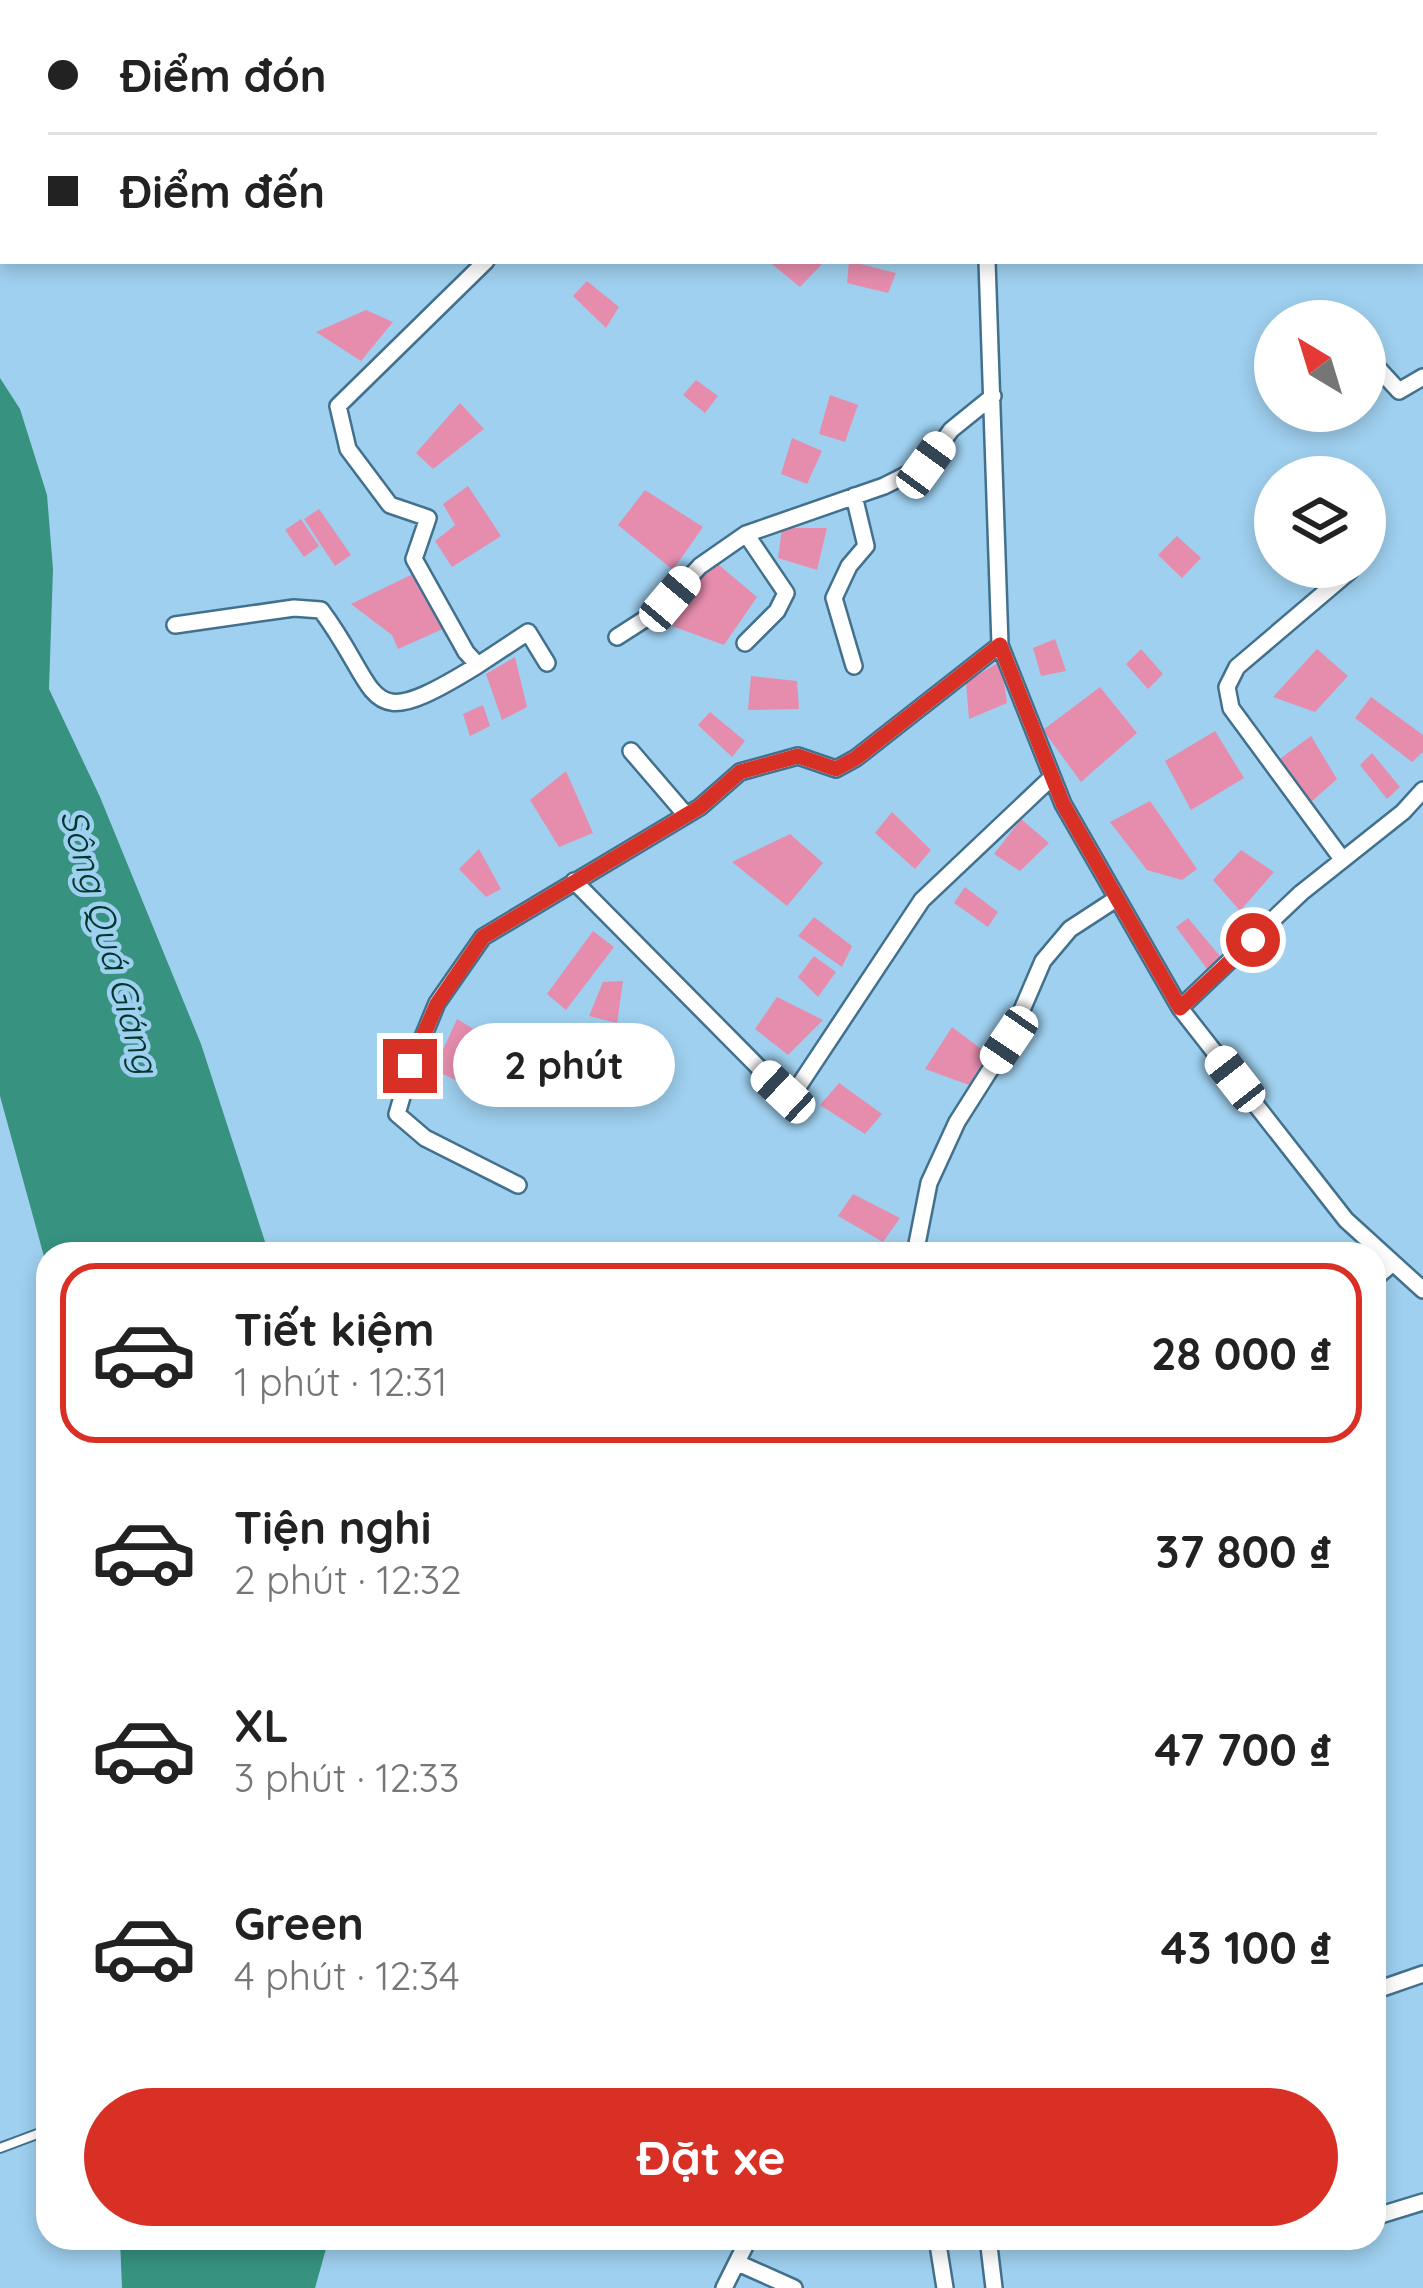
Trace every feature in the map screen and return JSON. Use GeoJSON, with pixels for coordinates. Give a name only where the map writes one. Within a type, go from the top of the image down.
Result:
{"type":"FeatureCollection","features":[{"type":"Feature","properties":{"kind":"street"},"geometry":{"type":"LineString","coordinates":[[478,665],[414,559],[428,518],[390,505],[348,449],[338,406],[483,264]]}},
{"type":"Feature","properties":{"kind":"street"},"geometry":{"type":"LineString","coordinates":[[987,264],[1000,645],[1052,777],[1180,1008],[1346,1220],[1370,1242]]}},
{"type":"Feature","properties":{"kind":"street"},"geometry":{"type":"LineString","coordinates":[[1386,377],[1399,391],[1423,377]]}},
{"type":"Feature","properties":{"kind":"street"},"geometry":{"type":"LineString","coordinates":[[617,637],[659,610],[700,566],[746,534],[926,465],[951,430],[992,396]]}},
{"type":"Feature","properties":{"kind":"street"},"geometry":{"type":"LineString","coordinates":[[854,496],[866,546],[849,566],[834,598],[854,665]]}},
{"type":"Feature","properties":{"kind":"street"},"geometry":{"type":"LineString","coordinates":[[745,643],[777,611],[786,593],[746,534]]}},
{"type":"Feature","properties":{"kind":"street"},"geometry":{"type":"LineString","coordinates":[[1332,588],[1237,667],[1227,687],[1231,708],[1342,860]]}},
{"type":"Feature","properties":{"kind":"street"},"geometry":{"type":"LineString","coordinates":[[175,625],[312,607],[321,610],[359,677],[382,702],[393,705],[422,699],[528,632],[548,663]]}},
{"type":"Feature","properties":{"kind":"street"},"geometry":{"type":"LineString","coordinates":[[518,1185],[425,1138],[397,1114],[410,1066],[437,1004],[483,937],[686,815],[740,772],[798,756],[836,769],[890,733],[1000,645]]}},
{"type":"Feature","properties":{"kind":"street"},"geometry":{"type":"LineString","coordinates":[[632,751],[686,815]]}},
{"type":"Feature","properties":{"kind":"street"},"geometry":{"type":"LineString","coordinates":[[574,881],[783,1092],[800,1084],[922,900],[1052,777]]}},
{"type":"Feature","properties":{"kind":"street"},"geometry":{"type":"LineString","coordinates":[[1180,1008],[1423,790]]}},
{"type":"Feature","properties":{"kind":"street"},"geometry":{"type":"LineString","coordinates":[[917,1242],[929,1183],[957,1122],[1009,1040],[1042,961],[1070,929],[1116,899]]}},
{"type":"Feature","properties":{"kind":"street"},"geometry":{"type":"LineString","coordinates":[[1386,1257],[1423,1290]]}},
{"type":"Feature","properties":{"kind":"street"},"geometry":{"type":"LineString","coordinates":[[1386,1269],[1393,1263]]}},
{"type":"Feature","properties":{"kind":"street"},"geometry":{"type":"LineString","coordinates":[[1386,1987],[1423,1974]]}},
{"type":"Feature","properties":{"kind":"street"},"geometry":{"type":"LineString","coordinates":[[1386,2213],[1423,2202]]}},
{"type":"Feature","properties":{"kind":"street"},"geometry":{"type":"LineString","coordinates":[[724,2288],[744,2250]]}},
{"type":"Feature","properties":{"kind":"street"},"geometry":{"type":"LineString","coordinates":[[939,2250],[945,2288]]}},
{"type":"Feature","properties":{"kind":"street"},"geometry":{"type":"LineString","coordinates":[[989,2250],[994,2288]]}},
{"type":"Feature","properties":{"kind":"street"},"geometry":{"type":"LineString","coordinates":[[738,2264],[794,2288]]}},
{"type":"Feature","properties":{"kind":"lane"},"geometry":{"type":"LineString","coordinates":[[0,2148],[36,2134]]}},
{"type":"Feature","properties":{"kind":"water","name":"Sông Quá Giáng"},"geometry":{"type":"Polygon","coordinates":[[[0,378],[20,409],[47,495],[53,569],[49,689],[100,797],[201,1044],[265,1242],[40,1242],[0,1096],[0,378]]]}},
{"type":"Feature","properties":{"kind":"water"},"geometry":{"type":"Polygon","coordinates":[[[120,2250],[326,2250],[315,2288],[122,2288],[120,2250]]]}},
{"type":"Feature","properties":{"kind":"building"},"geometry":{"type":"Polygon","coordinates":[[[772,264],[822,264],[800,287],[772,264]]]}},
{"type":"Feature","properties":{"kind":"building"},"geometry":{"type":"Polygon","coordinates":[[[849,264],[896,273],[888,293],[847,283],[849,264]]]}},
{"type":"Feature","properties":{"kind":"building"},"geometry":{"type":"Polygon","coordinates":[[[587,281],[619,307],[606,328],[573,296],[587,281]]]}},
{"type":"Feature","properties":{"kind":"building"},"geometry":{"type":"Polygon","coordinates":[[[366,310],[393,322],[361,361],[316,332],[366,310]]]}},
{"type":"Feature","properties":{"kind":"building"},"geometry":{"type":"Polygon","coordinates":[[[696,380],[718,396],[705,413],[683,395],[696,380]]]}},
{"type":"Feature","properties":{"kind":"building"},"geometry":{"type":"Polygon","coordinates":[[[830,395],[858,405],[845,442],[819,434],[830,395]]]}},
{"type":"Feature","properties":{"kind":"building"},"geometry":{"type":"Polygon","coordinates":[[[460,403],[484,429],[433,469],[416,453],[460,403]]]}},
{"type":"Feature","properties":{"kind":"building"},"geometry":{"type":"Polygon","coordinates":[[[792,438],[822,451],[807,484],[781,474],[792,438]]]}},
{"type":"Feature","properties":{"kind":"building"},"geometry":{"type":"Polygon","coordinates":[[[468,486],[501,536],[452,567],[435,541],[455,525],[443,504],[468,486]]]}},
{"type":"Feature","properties":{"kind":"building"},"geometry":{"type":"Polygon","coordinates":[[[645,490],[703,527],[673,570],[618,525],[645,490]]]}},
{"type":"Feature","properties":{"kind":"building"},"geometry":{"type":"Polygon","coordinates":[[[319,509],[351,555],[335,566],[304,519],[319,509]]]}},
{"type":"Feature","properties":{"kind":"building"},"geometry":{"type":"Polygon","coordinates":[[[301,519],[319,546],[304,557],[285,530],[301,519]]]}},
{"type":"Feature","properties":{"kind":"building"},"geometry":{"type":"Polygon","coordinates":[[[782,528],[827,528],[817,570],[778,558],[782,528]]]}},
{"type":"Feature","properties":{"kind":"building"},"geometry":{"type":"Polygon","coordinates":[[[1177,536],[1201,558],[1182,578],[1158,555],[1177,536]]]}},
{"type":"Feature","properties":{"kind":"building"},"geometry":{"type":"Polygon","coordinates":[[[713,560],[757,597],[724,645],[672,626],[713,560]]]}},
{"type":"Feature","properties":{"kind":"building"},"geometry":{"type":"Polygon","coordinates":[[[415,573],[445,628],[398,649],[392,635],[351,604],[415,573]]]}},
{"type":"Feature","properties":{"kind":"building"},"geometry":{"type":"Polygon","coordinates":[[[1055,639],[1066,671],[1041,676],[1033,648],[1055,639]]]}},
{"type":"Feature","properties":{"kind":"building"},"geometry":{"type":"Polygon","coordinates":[[[1141,649],[1163,674],[1148,689],[1126,664],[1141,649]]]}},
{"type":"Feature","properties":{"kind":"building"},"geometry":{"type":"Polygon","coordinates":[[[1317,649],[1348,676],[1315,712],[1273,697],[1317,649]]]}},
{"type":"Feature","properties":{"kind":"building"},"geometry":{"type":"Polygon","coordinates":[[[515,657],[527,707],[502,720],[486,674],[515,657]]]}},
{"type":"Feature","properties":{"kind":"building"},"geometry":{"type":"Polygon","coordinates":[[[1001,661],[1007,703],[969,719],[966,682],[1001,661]]]}},
{"type":"Feature","properties":{"kind":"building"},"geometry":{"type":"Polygon","coordinates":[[[751,676],[797,681],[799,709],[748,710],[751,676]]]}},
{"type":"Feature","properties":{"kind":"building"},"geometry":{"type":"Polygon","coordinates":[[[1100,687],[1137,733],[1081,782],[1043,730],[1100,687]]]}},
{"type":"Feature","properties":{"kind":"building"},"geometry":{"type":"Polygon","coordinates":[[[1371,697],[1423,735],[1423,752],[1412,762],[1355,718],[1371,697]]]}},
{"type":"Feature","properties":{"kind":"building"},"geometry":{"type":"Polygon","coordinates":[[[483,705],[490,726],[470,736],[463,714],[483,705]]]}},
{"type":"Feature","properties":{"kind":"building"},"geometry":{"type":"Polygon","coordinates":[[[710,712],[745,741],[732,757],[698,725],[710,712]]]}},
{"type":"Feature","properties":{"kind":"building"},"geometry":{"type":"Polygon","coordinates":[[[1215,731],[1244,778],[1191,810],[1165,761],[1215,731]]]}},
{"type":"Feature","properties":{"kind":"building"},"geometry":{"type":"Polygon","coordinates":[[[1311,736],[1337,779],[1310,803],[1277,761],[1311,736]]]}},
{"type":"Feature","properties":{"kind":"building"},"geometry":{"type":"Polygon","coordinates":[[[1372,753],[1400,787],[1387,799],[1360,765],[1372,753]]]}},
{"type":"Feature","properties":{"kind":"building"},"geometry":{"type":"Polygon","coordinates":[[[566,771],[593,833],[559,847],[530,800],[566,771]]]}},
{"type":"Feature","properties":{"kind":"building"},"geometry":{"type":"Polygon","coordinates":[[[1150,801],[1197,869],[1182,880],[1147,870],[1110,822],[1150,801]]]}},
{"type":"Feature","properties":{"kind":"building"},"geometry":{"type":"Polygon","coordinates":[[[892,812],[931,850],[915,869],[875,833],[892,812]]]}},
{"type":"Feature","properties":{"kind":"building"},"geometry":{"type":"Polygon","coordinates":[[[1021,819],[1049,843],[1020,871],[994,854],[1021,819]]]}},
{"type":"Feature","properties":{"kind":"building"},"geometry":{"type":"Polygon","coordinates":[[[790,834],[823,863],[787,906],[732,862],[790,834]]]}},
{"type":"Feature","properties":{"kind":"building"},"geometry":{"type":"Polygon","coordinates":[[[479,849],[501,889],[486,897],[459,869],[479,849]]]}},
{"type":"Feature","properties":{"kind":"building"},"geometry":{"type":"Polygon","coordinates":[[[1241,850],[1274,872],[1240,911],[1213,880],[1241,850]]]}},
{"type":"Feature","properties":{"kind":"building"},"geometry":{"type":"Polygon","coordinates":[[[965,887],[998,912],[988,927],[954,903],[965,887]]]}},
{"type":"Feature","properties":{"kind":"building"},"geometry":{"type":"Polygon","coordinates":[[[814,917],[852,946],[842,967],[798,936],[814,917]]]}},
{"type":"Feature","properties":{"kind":"building"},"geometry":{"type":"Polygon","coordinates":[[[1188,918],[1224,961],[1210,973],[1176,927],[1188,918]]]}},
{"type":"Feature","properties":{"kind":"building"},"geometry":{"type":"Polygon","coordinates":[[[593,931],[614,947],[566,1010],[547,994],[593,931]]]}},
{"type":"Feature","properties":{"kind":"building"},"geometry":{"type":"Polygon","coordinates":[[[814,956],[836,972],[818,997],[798,977],[814,956]]]}},
{"type":"Feature","properties":{"kind":"building"},"geometry":{"type":"Polygon","coordinates":[[[623,981],[617,1023],[589,1016],[603,982],[623,981]]]}},
{"type":"Feature","properties":{"kind":"building"},"geometry":{"type":"Polygon","coordinates":[[[777,997],[823,1020],[788,1055],[755,1029],[777,997]]]}},
{"type":"Feature","properties":{"kind":"building"},"geometry":{"type":"Polygon","coordinates":[[[457,1019],[525,1060],[508,1090],[473,1088],[434,1070],[457,1019]]]}},
{"type":"Feature","properties":{"kind":"building"},"geometry":{"type":"Polygon","coordinates":[[[952,1027],[988,1054],[969,1085],[925,1069],[952,1027]]]}},
{"type":"Feature","properties":{"kind":"building"},"geometry":{"type":"Polygon","coordinates":[[[839,1083],[882,1114],[865,1134],[820,1105],[839,1083]]]}},
{"type":"Feature","properties":{"kind":"building"},"geometry":{"type":"Polygon","coordinates":[[[853,1194],[900,1218],[883,1242],[838,1216],[853,1194]]]}},
{"type":"Feature","properties":{"kind":"route"},"geometry":{"type":"LineString","coordinates":[[410,1066],[437,1004],[483,937],[700,807],[740,772],[798,756],[836,769],[856,758],[1000,645],[1063,804],[1180,1008],[1253,940]]}}]}
